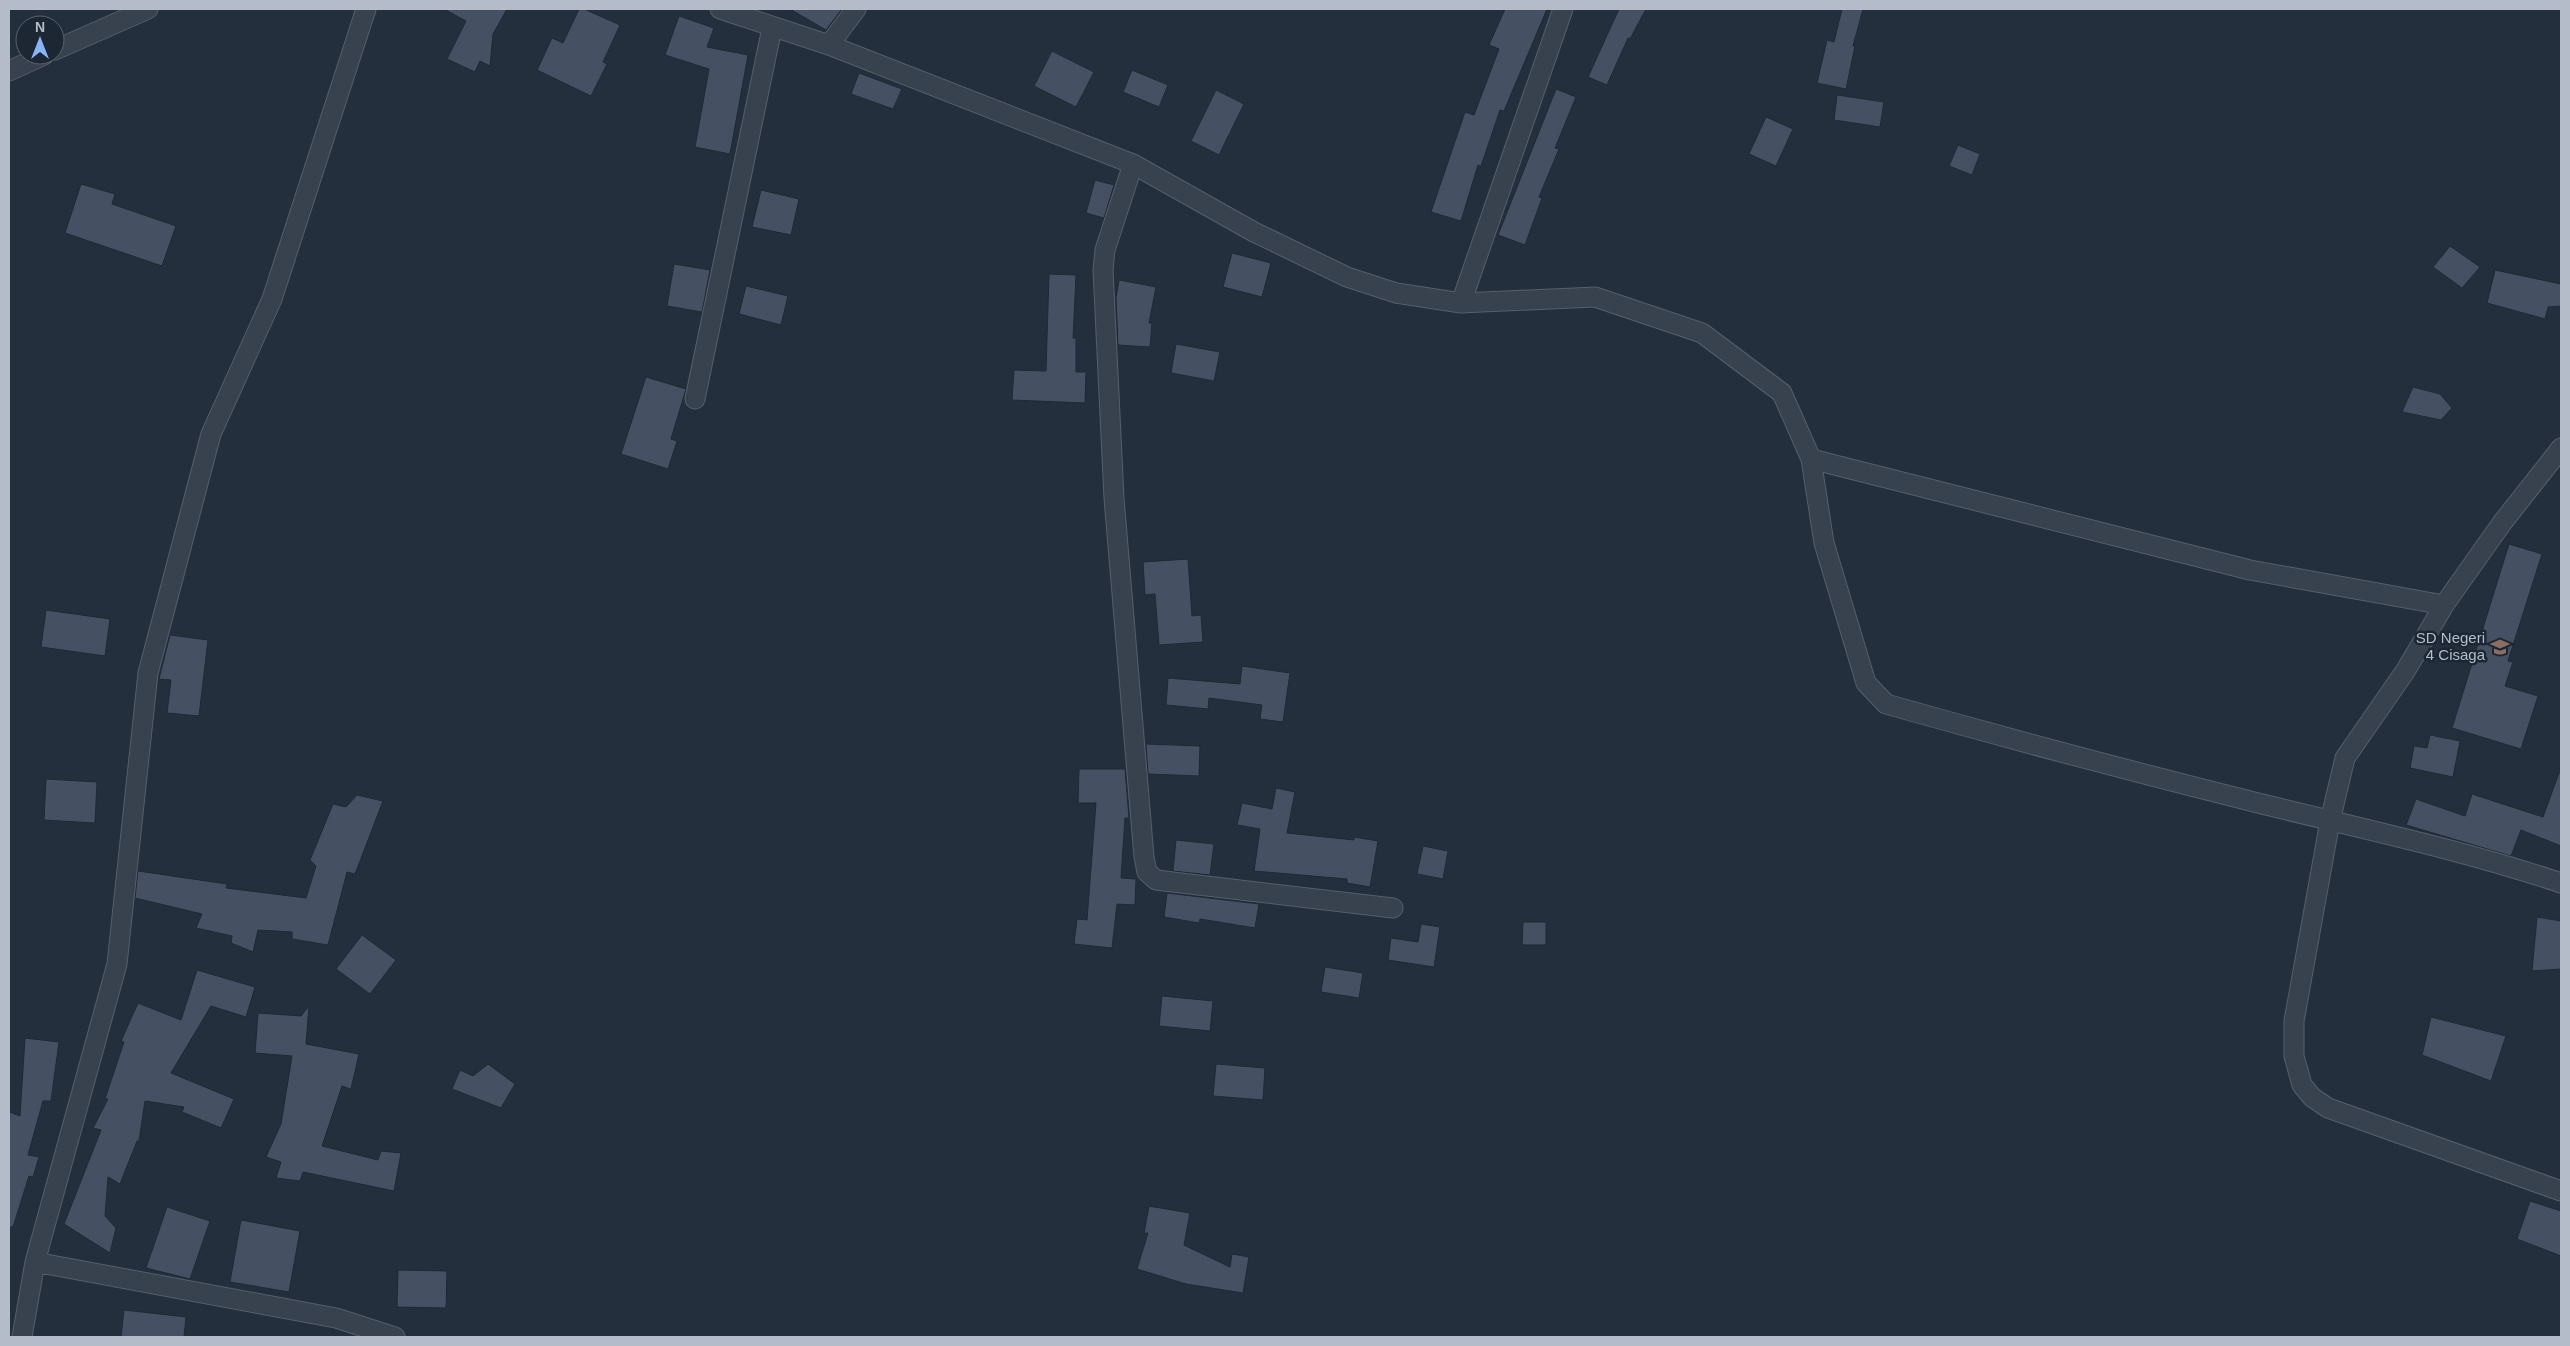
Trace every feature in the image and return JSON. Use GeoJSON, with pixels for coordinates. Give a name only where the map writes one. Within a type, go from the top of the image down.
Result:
{"type":"FeatureCollection","features":[{"type":"Feature","properties":{"kind":"street"},"geometry":{"type":"LineString","coordinates":[[65,46],[148,9]]}},
{"type":"Feature","properties":{"kind":"street"},"geometry":{"type":"LineString","coordinates":[[22,1337],[35,1262],[117,964],[148,673],[211,434],[272,298],[366,9]]}},
{"type":"Feature","properties":{"kind":"street"},"geometry":{"type":"LineString","coordinates":[[720,9],[772,28],[829,45],[1133,164],[1220,214],[1347,277],[1396,293],[1461,303],[1595,297],[1702,333],[1782,393],[1812,459],[1824,543],[1866,683],[1886,704],[2080,759],[2528,872],[2561,883]]}},
{"type":"Feature","properties":{"kind":"street"},"geometry":{"type":"LineString","coordinates":[[829,45],[856,9]]}},
{"type":"Feature","properties":{"kind":"street"},"geometry":{"type":"LineString","coordinates":[[1461,303],[1563,9]]}},
{"type":"Feature","properties":{"kind":"street"},"geometry":{"type":"LineString","coordinates":[[695,399],[772,28]]}},
{"type":"Feature","properties":{"kind":"street"},"geometry":{"type":"LineString","coordinates":[[9,71],[22,65]]}},
{"type":"Feature","properties":{"kind":"street"},"geometry":{"type":"LineString","coordinates":[[1133,164],[1105,250],[1103,270],[1114,498],[1144,856],[1147,872],[1156,880],[1393,908]]}},
{"type":"Feature","properties":{"kind":"street"},"geometry":{"type":"LineString","coordinates":[[2561,448],[2502,523],[2444,605],[2406,670],[2346,758],[2330,821],[2294,1021],[2294,1056],[2302,1085],[2312,1097],[2328,1108],[2561,1191]]}},
{"type":"Feature","properties":{"kind":"street"},"geometry":{"type":"LineString","coordinates":[[1812,459],[2250,570],[2444,605]]}},
{"type":"Feature","properties":{"kind":"street"},"geometry":{"type":"LineString","coordinates":[[35,1262],[336,1318],[395,1337]]}},
{"type":"Feature","properties":{"kind":"building"},"geometry":{"type":"Polygon","coordinates":[[[444,9],[507,9],[493,34],[490,66],[480,61],[475,72],[447,59],[466,21],[444,9]]]}},
{"type":"Feature","properties":{"kind":"building"},"geometry":{"type":"Polygon","coordinates":[[[579,9],[584,9],[620,25],[603,62],[607,64],[591,96],[537,70],[552,38],[563,43],[579,9]]]}},
{"type":"Feature","properties":{"kind":"building"},"geometry":{"type":"Polygon","coordinates":[[[790,9],[842,9],[826,30],[790,9]]]}},
{"type":"Feature","properties":{"kind":"building"},"geometry":{"type":"Polygon","coordinates":[[[1505,9],[1547,9],[1504,111],[1500,110],[1481,166],[1478,165],[1461,221],[1431,212],[1465,112],[1474,115],[1499,49],[1489,45],[1505,9]]]}},
{"type":"Feature","properties":{"kind":"building"},"geometry":{"type":"Polygon","coordinates":[[[1619,9],[1646,9],[1630,39],[1628,38],[1607,85],[1588,77],[1619,9]]]}},
{"type":"Feature","properties":{"kind":"building"},"geometry":{"type":"Polygon","coordinates":[[[1842,9],[1863,9],[1853,46],[1855,46],[1846,89],[1817,83],[1827,40],[1834,42],[1842,9]]]}},
{"type":"Feature","properties":{"kind":"building"},"geometry":{"type":"Polygon","coordinates":[[[679,16],[714,28],[707,47],[748,55],[730,154],[695,147],[709,69],[665,55],[679,16]]]}},
{"type":"Feature","properties":{"kind":"building"},"geometry":{"type":"Polygon","coordinates":[[[1052,51],[1094,72],[1076,107],[1034,86],[1052,51]]]}},
{"type":"Feature","properties":{"kind":"building"},"geometry":{"type":"Polygon","coordinates":[[[1132,70],[1168,85],[1159,107],[1123,92],[1132,70]]]}},
{"type":"Feature","properties":{"kind":"building"},"geometry":{"type":"Polygon","coordinates":[[[859,73],[902,89],[893,109],[851,94],[859,73]]]}},
{"type":"Feature","properties":{"kind":"building"},"geometry":{"type":"Polygon","coordinates":[[[1556,89],[1576,97],[1555,148],[1559,149],[1539,197],[1542,198],[1525,245],[1498,235],[1556,89]]]}},
{"type":"Feature","properties":{"kind":"building"},"geometry":{"type":"Polygon","coordinates":[[[1216,90],[1244,104],[1219,155],[1191,141],[1216,90]]]}},
{"type":"Feature","properties":{"kind":"building"},"geometry":{"type":"Polygon","coordinates":[[[1837,95],[1884,102],[1880,127],[1834,120],[1837,95]]]}},
{"type":"Feature","properties":{"kind":"building"},"geometry":{"type":"Polygon","coordinates":[[[1766,117],[1793,129],[1776,166],[1749,154],[1766,117]]]}},
{"type":"Feature","properties":{"kind":"building"},"geometry":{"type":"Polygon","coordinates":[[[1958,145],[1980,154],[1972,175],[1949,166],[1958,145]]]}},
{"type":"Feature","properties":{"kind":"building"},"geometry":{"type":"Polygon","coordinates":[[[1095,180],[1114,185],[1104,218],[1086,213],[1095,180]]]}},
{"type":"Feature","properties":{"kind":"building"},"geometry":{"type":"Polygon","coordinates":[[[81,184],[115,194],[112,204],[176,226],[162,266],[65,233],[81,184]]]}},
{"type":"Feature","properties":{"kind":"building"},"geometry":{"type":"Polygon","coordinates":[[[761,190],[799,199],[791,235],[752,227],[761,190]]]}},
{"type":"Feature","properties":{"kind":"building"},"geometry":{"type":"Polygon","coordinates":[[[2450,246],[2480,267],[2462,288],[2433,267],[2450,246]]]}},
{"type":"Feature","properties":{"kind":"building"},"geometry":{"type":"Polygon","coordinates":[[[1232,253],[1271,263],[1262,297],[1223,287],[1232,253]]]}},
{"type":"Feature","properties":{"kind":"building"},"geometry":{"type":"Polygon","coordinates":[[[674,264],[710,270],[702,312],[667,306],[674,264]]]}},
{"type":"Feature","properties":{"kind":"building"},"geometry":{"type":"Polygon","coordinates":[[[2495,270],[2561,284],[2561,306],[2548,307],[2545,319],[2487,303],[2495,270]]]}},
{"type":"Feature","properties":{"kind":"building"},"geometry":{"type":"Polygon","coordinates":[[[1049,274],[1076,275],[1073,338],[1076,338],[1076,372],[1086,372],[1085,403],[1012,400],[1014,370],[1046,371],[1049,274]]]}},
{"type":"Feature","properties":{"kind":"building"},"geometry":{"type":"Polygon","coordinates":[[[1119,280],[1156,287],[1149,323],[1152,323],[1150,347],[1118,345],[1116,298],[1119,280]]]}},
{"type":"Feature","properties":{"kind":"building"},"geometry":{"type":"Polygon","coordinates":[[[746,286],[788,296],[781,325],[739,314],[746,286]]]}},
{"type":"Feature","properties":{"kind":"building"},"geometry":{"type":"Polygon","coordinates":[[[1176,344],[1220,352],[1214,381],[1171,373],[1176,344]]]}},
{"type":"Feature","properties":{"kind":"building"},"geometry":{"type":"Polygon","coordinates":[[[646,377],[686,389],[671,439],[677,441],[668,469],[621,454],[646,377]]]}},
{"type":"Feature","properties":{"kind":"building"},"geometry":{"type":"Polygon","coordinates":[[[2413,387],[2440,394],[2452,408],[2441,420],[2402,412],[2413,387]]]}},
{"type":"Feature","properties":{"kind":"building"},"geometry":{"type":"Polygon","coordinates":[[[2509,544],[2542,554],[2508,661],[2513,662],[2505,686],[2538,696],[2521,749],[2452,728],[2509,544]]]}},
{"type":"Feature","properties":{"kind":"building"},"geometry":{"type":"Polygon","coordinates":[[[1188,559],[1192,616],[1201,615],[1203,642],[1159,645],[1155,594],[1145,595],[1143,562],[1188,559]]]}},
{"type":"Feature","properties":{"kind":"building"},"geometry":{"type":"Polygon","coordinates":[[[46,610],[110,619],[105,656],[41,647],[46,610]]]}},
{"type":"Feature","properties":{"kind":"building"},"geometry":{"type":"Polygon","coordinates":[[[170,635],[208,640],[199,716],[167,713],[171,680],[159,679],[170,635]]]}},
{"type":"Feature","properties":{"kind":"building"},"geometry":{"type":"Polygon","coordinates":[[[1242,666],[1290,673],[1283,722],[1260,719],[1262,705],[1209,698],[1208,709],[1166,705],[1168,678],[1240,684],[1242,666]]]}},
{"type":"Feature","properties":{"kind":"building"},"geometry":{"type":"Polygon","coordinates":[[[2430,735],[2460,741],[2453,777],[2410,768],[2414,746],[2427,748],[2430,735]]]}},
{"type":"Feature","properties":{"kind":"building"},"geometry":{"type":"Polygon","coordinates":[[[1146,744],[1200,746],[1199,776],[1148,774],[1146,744]]]}},
{"type":"Feature","properties":{"kind":"building"},"geometry":{"type":"Polygon","coordinates":[[[1079,769],[1125,769],[1129,818],[1125,818],[1121,878],[1136,879],[1135,905],[1117,904],[1112,948],[1074,944],[1077,919],[1087,920],[1096,803],[1078,803],[1079,769]]]}},
{"type":"Feature","properties":{"kind":"building"},"geometry":{"type":"Polygon","coordinates":[[[2559,773],[2561,773],[2561,846],[2521,830],[2511,856],[2406,825],[2416,799],[2465,816],[2472,794],[2543,817],[2559,773]]]}},
{"type":"Feature","properties":{"kind":"building"},"geometry":{"type":"Polygon","coordinates":[[[46,779],[97,782],[95,823],[44,820],[46,779]]]}},
{"type":"Feature","properties":{"kind":"building"},"geometry":{"type":"Polygon","coordinates":[[[1276,788],[1295,792],[1287,833],[1354,840],[1354,837],[1378,841],[1370,887],[1347,883],[1347,879],[1254,871],[1260,829],[1237,825],[1242,803],[1272,809],[1276,788]]]}},
{"type":"Feature","properties":{"kind":"building"},"geometry":{"type":"Polygon","coordinates":[[[357,795],[383,801],[355,874],[347,872],[328,945],[292,939],[292,932],[258,930],[253,952],[231,943],[232,936],[196,928],[202,914],[135,898],[138,871],[227,884],[226,888],[306,898],[316,866],[310,860],[333,804],[346,807],[357,795]]]}},
{"type":"Feature","properties":{"kind":"building"},"geometry":{"type":"Polygon","coordinates":[[[1176,840],[1214,844],[1210,875],[1173,871],[1176,840]]]}},
{"type":"Feature","properties":{"kind":"building"},"geometry":{"type":"Polygon","coordinates":[[[1423,846],[1448,851],[1443,879],[1417,874],[1423,846]]]}},
{"type":"Feature","properties":{"kind":"building"},"geometry":{"type":"Polygon","coordinates":[[[1167,893],[1259,904],[1255,928],[1200,919],[1199,923],[1164,917],[1167,893]]]}},
{"type":"Feature","properties":{"kind":"building"},"geometry":{"type":"Polygon","coordinates":[[[2537,917],[2561,921],[2561,969],[2532,971],[2537,917]]]}},
{"type":"Feature","properties":{"kind":"building"},"geometry":{"type":"Polygon","coordinates":[[[1523,922],[1546,922],[1546,945],[1522,945],[1523,922]]]}},
{"type":"Feature","properties":{"kind":"building"},"geometry":{"type":"Polygon","coordinates":[[[1421,924],[1440,927],[1434,967],[1388,960],[1391,938],[1418,942],[1421,924]]]}},
{"type":"Feature","properties":{"kind":"building"},"geometry":{"type":"Polygon","coordinates":[[[362,935],[396,960],[370,994],[336,969],[362,935]]]}},
{"type":"Feature","properties":{"kind":"building"},"geometry":{"type":"Polygon","coordinates":[[[1325,967],[1363,973],[1359,998],[1321,992],[1325,967]]]}},
{"type":"Feature","properties":{"kind":"building"},"geometry":{"type":"Polygon","coordinates":[[[197,970],[255,987],[246,1017],[211,1006],[171,1073],[234,1099],[221,1128],[182,1112],[184,1107],[145,1101],[139,1141],[137,1141],[120,1184],[108,1177],[105,1216],[116,1228],[110,1253],[64,1224],[101,1130],[93,1128],[108,1099],[105,1099],[124,1042],[121,1041],[138,1003],[181,1020],[197,970]]]}},
{"type":"Feature","properties":{"kind":"building"},"geometry":{"type":"Polygon","coordinates":[[[1162,996],[1213,1001],[1210,1031],[1159,1026],[1162,996]]]}},
{"type":"Feature","properties":{"kind":"building"},"geometry":{"type":"Polygon","coordinates":[[[309,1006],[306,1044],[359,1054],[351,1089],[342,1086],[322,1146],[378,1160],[381,1151],[401,1153],[394,1191],[303,1172],[300,1181],[276,1178],[281,1162],[266,1157],[281,1124],[292,1056],[255,1053],[258,1013],[301,1016],[309,1006]]]}},
{"type":"Feature","properties":{"kind":"building"},"geometry":{"type":"Polygon","coordinates":[[[2431,1017],[2506,1036],[2491,1081],[2422,1055],[2431,1017]]]}},
{"type":"Feature","properties":{"kind":"building"},"geometry":{"type":"Polygon","coordinates":[[[25,1038],[59,1042],[51,1101],[43,1101],[28,1155],[39,1157],[33,1177],[29,1176],[13,1227],[9,1227],[9,1112],[20,1116],[25,1038]]]}},
{"type":"Feature","properties":{"kind":"building"},"geometry":{"type":"Polygon","coordinates":[[[488,1064],[515,1084],[501,1108],[452,1089],[460,1070],[473,1076],[488,1064]]]}},
{"type":"Feature","properties":{"kind":"building"},"geometry":{"type":"Polygon","coordinates":[[[1216,1064],[1265,1068],[1263,1100],[1213,1096],[1216,1064]]]}},
{"type":"Feature","properties":{"kind":"building"},"geometry":{"type":"Polygon","coordinates":[[[2530,1201],[2561,1211],[2561,1256],[2517,1239],[2530,1201]]]}},
{"type":"Feature","properties":{"kind":"building"},"geometry":{"type":"Polygon","coordinates":[[[1149,1206],[1190,1213],[1184,1245],[1230,1267],[1232,1254],[1249,1257],[1243,1293],[1186,1284],[1137,1269],[1148,1233],[1144,1233],[1149,1206]]]}},
{"type":"Feature","properties":{"kind":"building"},"geometry":{"type":"Polygon","coordinates":[[[167,1207],[210,1221],[190,1279],[146,1268],[167,1207]]]}},
{"type":"Feature","properties":{"kind":"building"},"geometry":{"type":"Polygon","coordinates":[[[241,1220],[300,1231],[289,1292],[230,1282],[241,1220]]]}},
{"type":"Feature","properties":{"kind":"building"},"geometry":{"type":"Polygon","coordinates":[[[398,1270],[447,1271],[446,1308],[397,1307],[398,1270]]]}},
{"type":"Feature","properties":{"kind":"building"},"geometry":{"type":"Polygon","coordinates":[[[124,1310],[186,1317],[184,1337],[121,1337],[124,1310]]]}},
{"type":"Feature","properties":{"kind":"place","name":"SD Negeri 4 Cisaga"},"geometry":{"type":"Point","coordinates":[2500,647]}}]}
